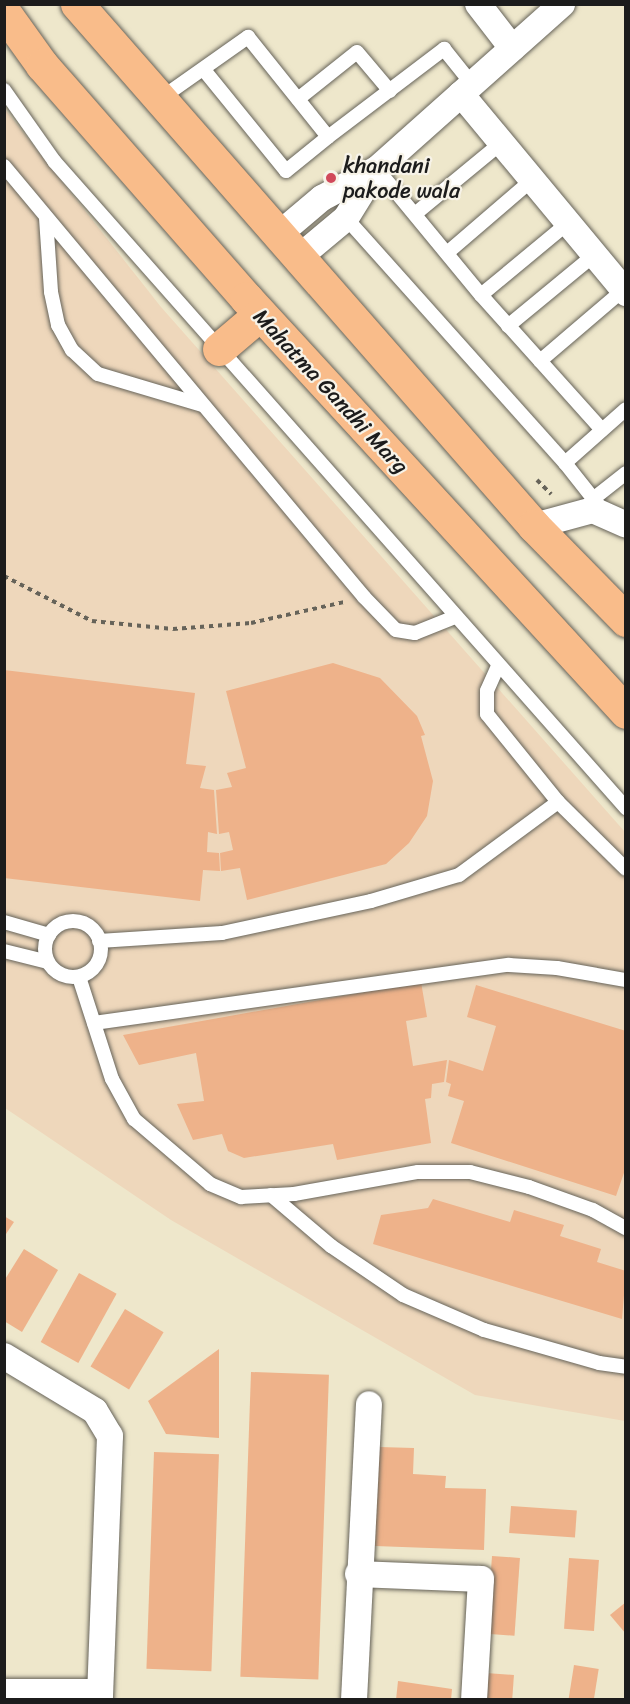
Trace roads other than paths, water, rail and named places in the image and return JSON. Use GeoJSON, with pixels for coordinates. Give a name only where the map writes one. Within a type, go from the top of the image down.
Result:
{"type":"FeatureCollection","features":[{"type":"Feature","properties":{"kind":"main road"},"geometry":{"type":"LineString","coordinates":[[77,4],[287,248],[534,526],[626,620]]}},
{"type":"Feature","properties":{"kind":"main road","name":"Mahatma Gandhi Marg"},"geometry":{"type":"LineString","coordinates":[[4,12],[42,65],[260,314],[626,712]]}},
{"type":"Feature","properties":{"kind":"main road"},"geometry":{"type":"LineString","coordinates":[[219,349],[260,314]]}},
{"type":"Feature","properties":{"kind":"street"},"geometry":{"type":"LineString","coordinates":[[478,4],[512,48]]}},
{"type":"Feature","properties":{"kind":"street"},"geometry":{"type":"LineString","coordinates":[[287,248],[322,198],[377,169],[562,4]]}},
{"type":"Feature","properties":{"kind":"street"},"geometry":{"type":"LineString","coordinates":[[466,89],[501,143],[624,291]]}},
{"type":"Feature","properties":{"kind":"street"},"geometry":{"type":"LineString","coordinates":[[287,248],[346,218],[377,169]]}},
{"type":"Feature","properties":{"kind":"street"},"geometry":{"type":"LineString","coordinates":[[534,526],[601,513]]}},
{"type":"Feature","properties":{"kind":"street"},"geometry":{"type":"LineString","coordinates":[[4,1356],[95,1411],[110,1436],[112,1466],[100,1696],[4,1692]]}},
{"type":"Feature","properties":{"kind":"street"},"geometry":{"type":"LineString","coordinates":[[354,1700],[358,1574],[369,1404]]}},
{"type":"Feature","properties":{"kind":"street"},"geometry":{"type":"LineString","coordinates":[[358,1574],[482,1579],[474,1700]]}},
{"type":"Feature","properties":{"kind":"lane"},"geometry":{"type":"LineString","coordinates":[[159,100],[248,37],[328,137]]}},
{"type":"Feature","properties":{"kind":"lane"},"geometry":{"type":"LineString","coordinates":[[204,70],[286,171],[444,49],[466,89]]}},
{"type":"Feature","properties":{"kind":"lane"},"geometry":{"type":"LineString","coordinates":[[298,99],[357,52],[390,91]]}},
{"type":"Feature","properties":{"kind":"lane"},"geometry":{"type":"LineString","coordinates":[[4,90],[54,161],[498,666],[626,808]]}},
{"type":"Feature","properties":{"kind":"lane"},"geometry":{"type":"LineString","coordinates":[[415,214],[501,143]]}},
{"type":"Feature","properties":{"kind":"lane"},"geometry":{"type":"LineString","coordinates":[[4,166],[364,597],[396,630],[416,633],[455,617]]}},
{"type":"Feature","properties":{"kind":"lane"},"geometry":{"type":"LineString","coordinates":[[377,169],[480,295],[602,430]]}},
{"type":"Feature","properties":{"kind":"lane"},"geometry":{"type":"LineString","coordinates":[[447,253],[532,180]]}},
{"type":"Feature","properties":{"kind":"lane"},"geometry":{"type":"LineString","coordinates":[[46,218],[51,292],[58,325],[72,350],[98,374],[203,405]]}},
{"type":"Feature","properties":{"kind":"lane"},"geometry":{"type":"LineString","coordinates":[[346,218],[565,463],[601,513],[626,473]]}},
{"type":"Feature","properties":{"kind":"lane"},"geometry":{"type":"LineString","coordinates":[[480,295],[568,223]]}},
{"type":"Feature","properties":{"kind":"lane"},"geometry":{"type":"LineString","coordinates":[[508,326],[594,255]]}},
{"type":"Feature","properties":{"kind":"lane"},"geometry":{"type":"LineString","coordinates":[[540,361],[624,291]]}},
{"type":"Feature","properties":{"kind":"lane"},"geometry":{"type":"LineString","coordinates":[[565,463],[626,409]]}},
{"type":"Feature","properties":{"kind":"lane"},"geometry":{"type":"LineString","coordinates":[[498,666],[487,691],[487,714],[558,802],[626,869]]}},
{"type":"Feature","properties":{"kind":"lane"},"geometry":{"type":"LineString","coordinates":[[99,941],[222,933],[393,895],[459,874],[558,802]]}},
{"type":"Feature","properties":{"kind":"lane"},"geometry":{"type":"LineString","coordinates":[[4,921],[49,935]]}},
{"type":"Feature","properties":{"kind":"lane"},"geometry":{"type":"LineString","coordinates":[[80,922],[89,926],[99,941],[99,959],[79,977],[60,975],[48,962],[45,944],[49,935],[62,923],[80,922]]}},
{"type":"Feature","properties":{"kind":"lane"},"geometry":{"type":"LineString","coordinates":[[4,951],[48,962]]}},
{"type":"Feature","properties":{"kind":"lane"},"geometry":{"type":"LineString","coordinates":[[94,1023],[509,965],[556,968],[626,980]]}},
{"type":"Feature","properties":{"kind":"lane"},"geometry":{"type":"LineString","coordinates":[[79,977],[112,1079],[134,1119],[210,1184],[241,1197],[271,1195],[418,1172],[470,1172],[529,1187],[593,1210],[626,1228]]}},
{"type":"Feature","properties":{"kind":"lane"},"geometry":{"type":"LineString","coordinates":[[271,1195],[331,1246],[403,1295],[484,1330],[599,1363],[626,1367]]}},
{"type":"Feature","properties":{"kind":"place","name":"khandani pakode wala"},"geometry":{"type":"Point","coordinates":[331,178]}}]}
